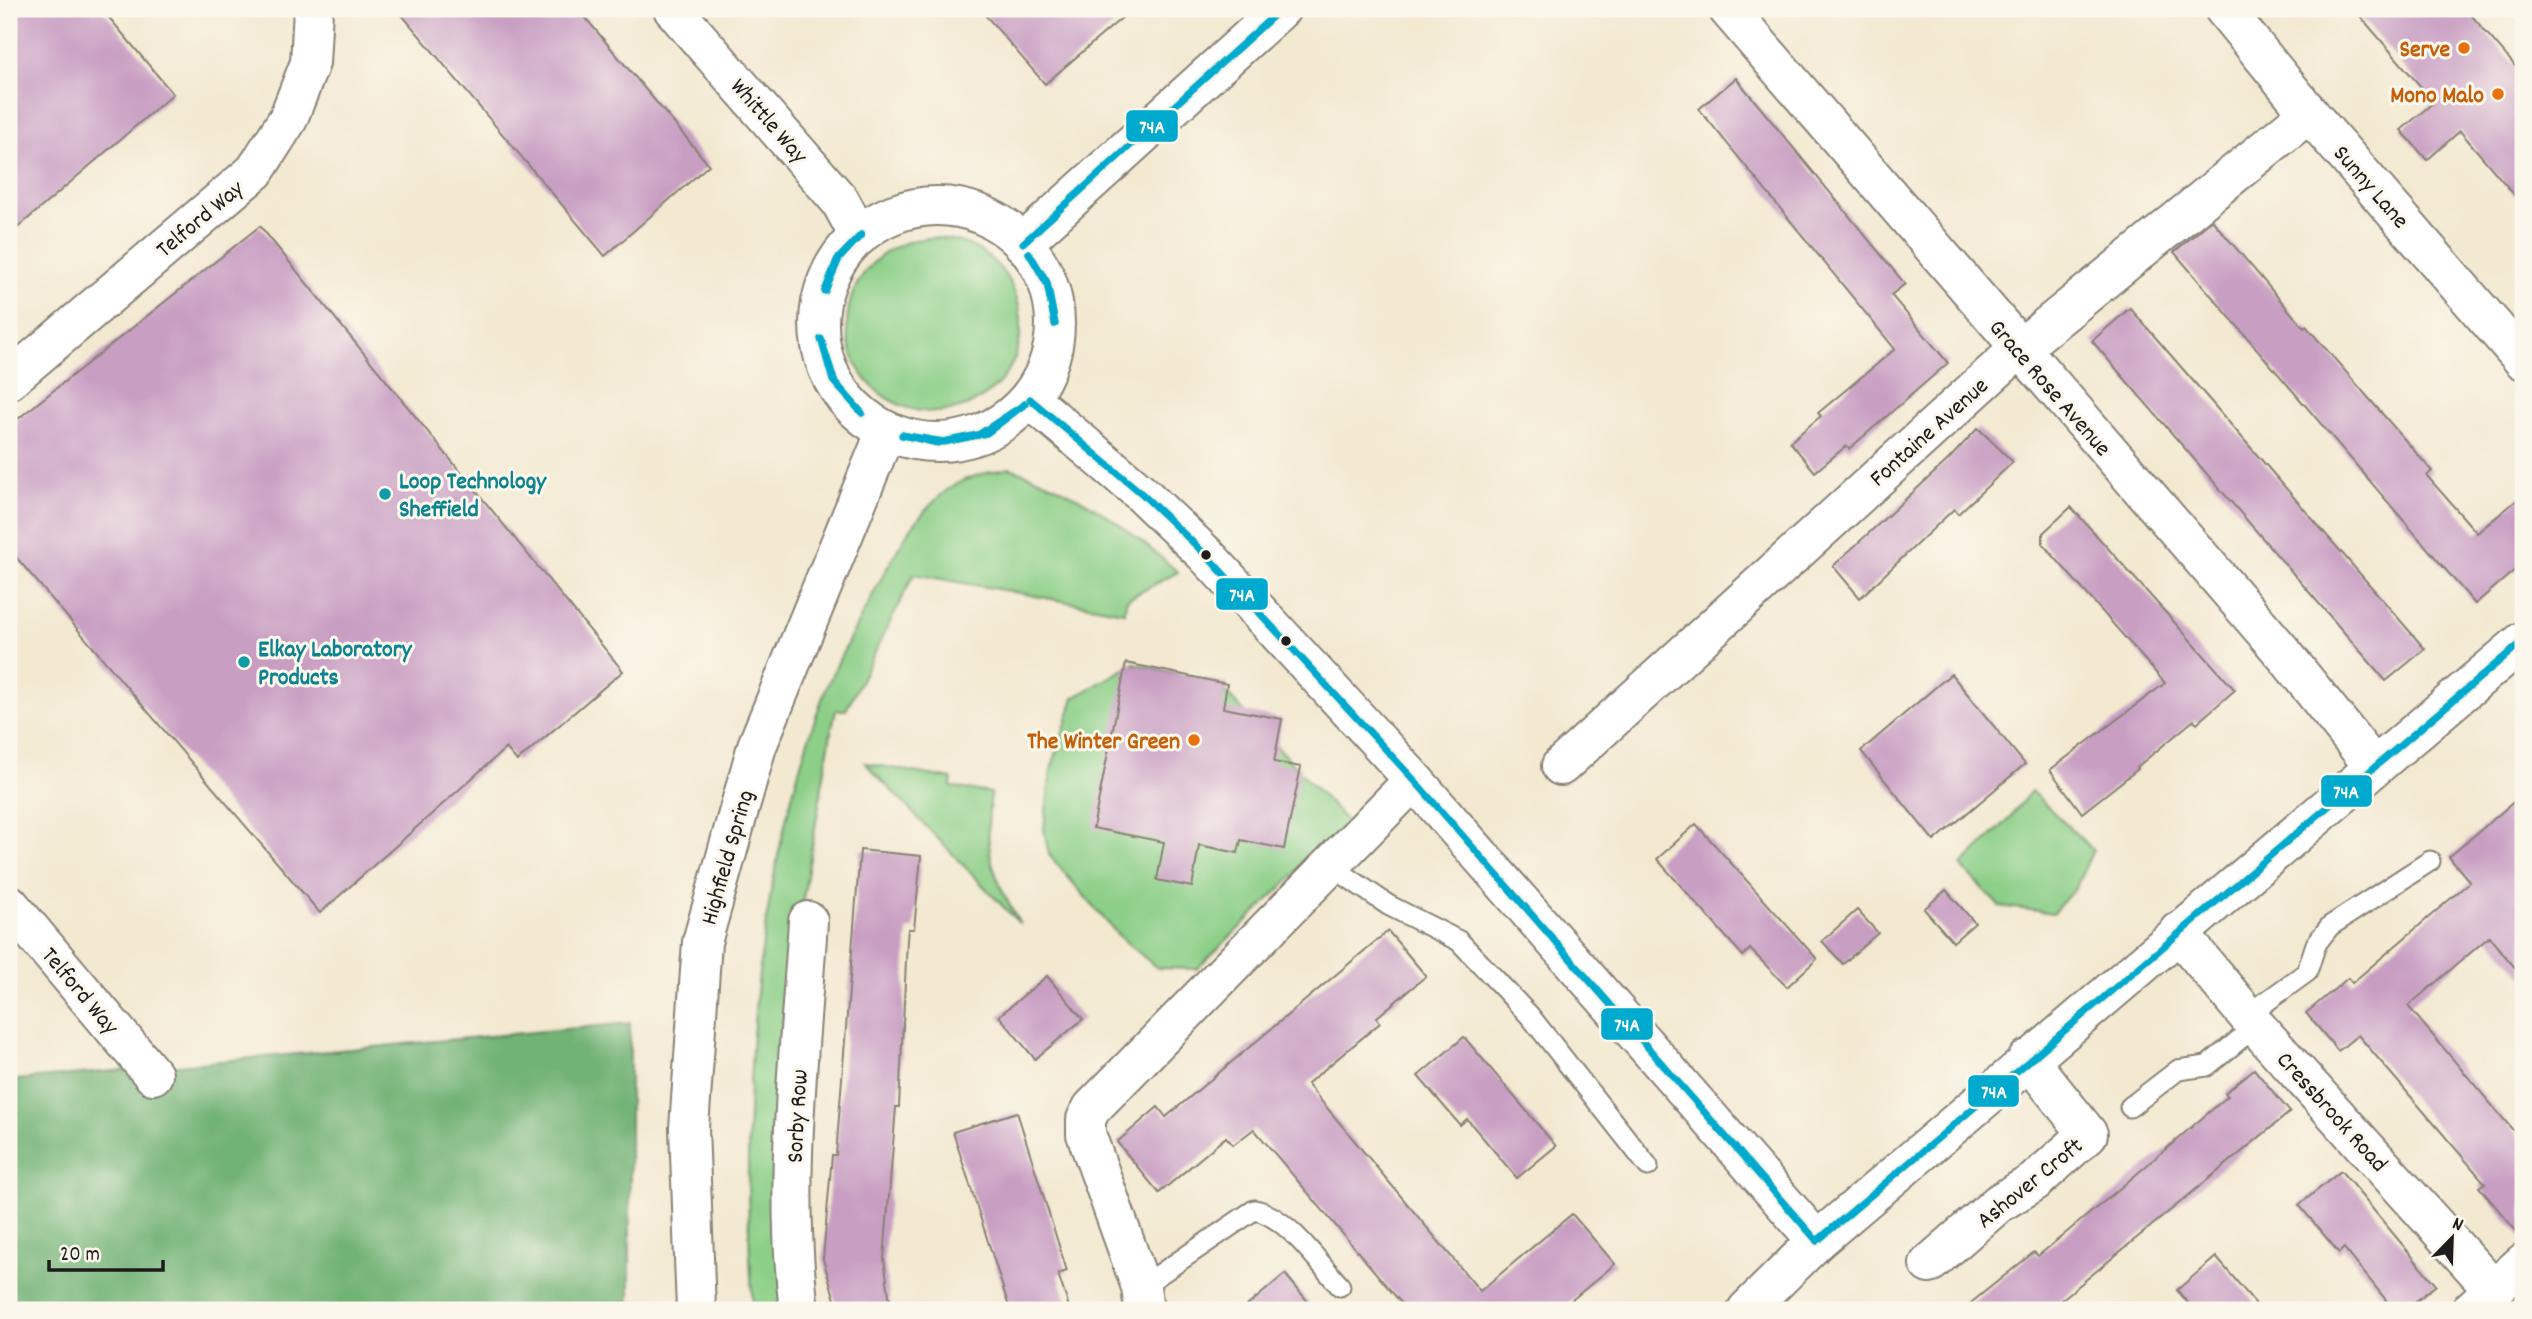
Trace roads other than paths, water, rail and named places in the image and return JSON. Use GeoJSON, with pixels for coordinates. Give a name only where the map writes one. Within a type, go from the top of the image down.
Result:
{"type":"FeatureCollection","features":[{"type":"Feature","properties":{"kind":"street","name":"Telford Way"},"geometry":{"type":"LineString","coordinates":[[9,380],[255,171],[288,119],[310,63],[313,9]]}},
{"type":"Feature","properties":{"kind":"street","name":"Whittle Way"},"geometry":{"type":"LineString","coordinates":[[673,9],[840,201],[859,236]]}},
{"type":"Feature","properties":{"kind":"street"},"geometry":{"type":"LineString","coordinates":[[1023,243],[1281,9]]}},
{"type":"Feature","properties":{"kind":"street","name":"Grace Rose Avenue"},"geometry":{"type":"LineString","coordinates":[[1728,9],[2018,349],[2284,654],[2374,767]]}},
{"type":"Feature","properties":{"kind":"street","name":"Sunny Lane"},"geometry":{"type":"LineString","coordinates":[[2224,9],[2309,113],[2523,360]]}},
{"type":"Feature","properties":{"kind":"street","name":"Fontaine Avenue"},"geometry":{"type":"LineString","coordinates":[[1561,766],[2018,349],[2309,113]]}},
{"type":"Feature","properties":{"kind":"street"},"geometry":{"type":"LineString","coordinates":[[923,207],[965,209],[999,223],[1023,243],[1039,264],[1050,288],[1056,326],[1049,365],[1030,399],[1002,424],[969,439],[933,443],[886,431],[859,412],[838,389],[822,354],[818,316],[828,278],[838,258],[859,236],[882,219],[923,207]]}},
{"type":"Feature","properties":{"kind":"street"},"geometry":{"type":"LineString","coordinates":[[1030,399],[1140,492],[1206,555],[1413,780],[1817,1241]]}},
{"type":"Feature","properties":{"kind":"street","name":"Highfield Spring"},"geometry":{"type":"LineString","coordinates":[[696,1310],[689,1128],[702,942],[757,746],[886,431]]}},
{"type":"Feature","properties":{"kind":"street"},"geometry":{"type":"LineString","coordinates":[[1747,1310],[1817,1241],[2028,1059],[2523,641]]}},
{"type":"Feature","properties":{"kind":"street"},"geometry":{"type":"LineString","coordinates":[[1143,1299],[1086,1134],[1086,1119],[1092,1108],[1115,1083],[1413,780]]}},
{"type":"Feature","properties":{"kind":"street","name":"Telford Way"},"geometry":{"type":"LineString","coordinates":[[9,904],[153,1075]]}},
{"type":"Feature","properties":{"kind":"street","name":"Sorby Row"},"geometry":{"type":"LineString","coordinates":[[800,1310],[795,1272],[792,1183],[808,921]]}},
{"type":"Feature","properties":{"kind":"street","name":"Cressbrook Road"},"geometry":{"type":"LineString","coordinates":[[2178,932],[2481,1299]]}},
{"type":"Feature","properties":{"kind":"street","name":"Ashover Croft"},"geometry":{"type":"LineString","coordinates":[[1929,1264],[1999,1203],[2034,1182],[2088,1134],[2028,1059]]}},
{"type":"Feature","properties":{"kind":"street"},"geometry":{"type":"LineString","coordinates":[[2481,1299],[2523,1263]]}},
{"type":"Feature","properties":{"kind":"lane"},"geometry":{"type":"LineString","coordinates":[[2130,1107],[2178,1070],[2207,1066],[2252,1020],[2307,972],[2316,944],[2330,926],[2430,861]]}},
{"type":"Feature","properties":{"kind":"lane"},"geometry":{"type":"LineString","coordinates":[[1329,865],[1388,905],[1459,941],[1530,1016],[1648,1166]]}},
{"type":"Feature","properties":{"kind":"lane"},"geometry":{"type":"LineString","coordinates":[[1143,1299],[1254,1210],[1267,1211],[1282,1223],[1340,1286]]}},
{"type":"Feature","properties":{"kind":"place","name":"Serve"},"geometry":{"type":"Point","coordinates":[2464,48]}},
{"type":"Feature","properties":{"kind":"place","name":"Mono Malo"},"geometry":{"type":"Point","coordinates":[2498,94]}},
{"type":"Feature","properties":{"kind":"place","name":"Loop Technology Sheffield"},"geometry":{"type":"Point","coordinates":[385,494]}},
{"type":"Feature","properties":{"kind":"place","name":"Elkay Laboratory Products"},"geometry":{"type":"Point","coordinates":[244,662]}},
{"type":"Feature","properties":{"kind":"place","name":"The Winter Green"},"geometry":{"type":"Point","coordinates":[1194,740]}}]}
